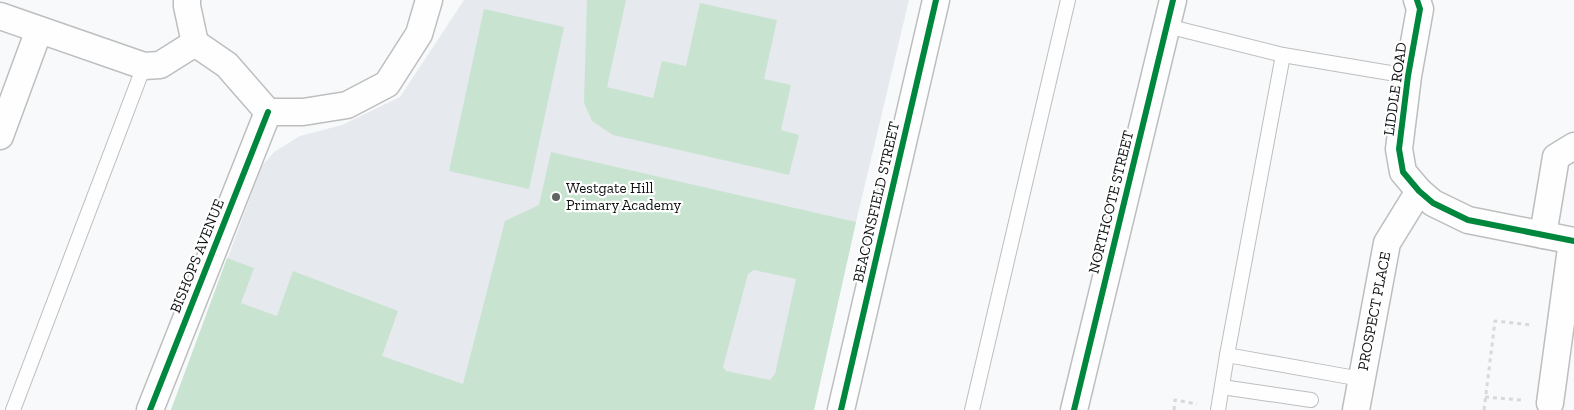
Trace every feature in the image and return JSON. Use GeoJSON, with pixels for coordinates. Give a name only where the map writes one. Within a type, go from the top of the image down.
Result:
{"type":"FeatureCollection","features":[{"type":"Feature","properties":{"kind":"street"},"geometry":{"type":"LineString","coordinates":[[187,0],[195,43],[227,65],[268,112],[303,112],[347,105],[387,84],[419,34],[429,0]]}},
{"type":"Feature","properties":{"kind":"street","name":"BEACONSFIELD STREET"},"geometry":{"type":"LineString","coordinates":[[841,410],[936,0]]}},
{"type":"Feature","properties":{"kind":"street","name":"NORTHCOTE STREET"},"geometry":{"type":"LineString","coordinates":[[1074,410],[1173,0]]}},
{"type":"Feature","properties":{"kind":"street","name":"LIDDLE ROAD"},"geometry":{"type":"LineString","coordinates":[[1417,0],[1420,9],[1408,76],[1399,149],[1403,172],[1419,191],[1433,203],[1468,220],[1573,241]]}},
{"type":"Feature","properties":{"kind":"street"},"geometry":{"type":"LineString","coordinates":[[0,16],[144,66],[160,66],[195,43]]}},
{"type":"Feature","properties":{"kind":"street"},"geometry":{"type":"LineString","coordinates":[[0,136],[39,30]]}},
{"type":"Feature","properties":{"kind":"street","name":"BISHOPS AVENUE"},"geometry":{"type":"LineString","coordinates":[[150,410],[268,112]]}},
{"type":"Feature","properties":{"kind":"street"},"geometry":{"type":"LineString","coordinates":[[1543,235],[1556,156],[1574,146]]}},
{"type":"Feature","properties":{"kind":"street","name":"PROSPECT PLACE"},"geometry":{"type":"LineString","coordinates":[[1356,410],[1387,243],[1419,191]]}},
{"type":"Feature","properties":{"kind":"street"},"geometry":{"type":"LineString","coordinates":[[1550,403],[1573,241]]}},
{"type":"Feature","properties":{"kind":"lane"},"geometry":{"type":"LineString","coordinates":[[972,410],[1068,0]]}},
{"type":"Feature","properties":{"kind":"lane"},"geometry":{"type":"LineString","coordinates":[[1167,26],[1283,55],[1408,76]]}},
{"type":"Feature","properties":{"kind":"lane"},"geometry":{"type":"LineString","coordinates":[[1218,409],[1283,55]]}},
{"type":"Feature","properties":{"kind":"lane"},"geometry":{"type":"LineString","coordinates":[[13,410],[144,66]]}},
{"type":"Feature","properties":{"kind":"lane"},"geometry":{"type":"LineString","coordinates":[[1227,355],[1361,379]]}},
{"type":"Feature","properties":{"kind":"lane"},"geometry":{"type":"LineString","coordinates":[[1222,387],[1311,400]]}},
{"type":"Feature","properties":{"kind":"path"},"geometry":{"type":"LineString","coordinates":[[1484,410],[1495,320],[1560,329]]}},
{"type":"Feature","properties":{"kind":"path"},"geometry":{"type":"LineString","coordinates":[[1174,410],[1175,400],[1218,409]]}},
{"type":"Feature","properties":{"kind":"shaded area","name":"Westgate Hill Primary Academy"},"geometry":{"type":"Polygon","coordinates":[[[464,0],[909,0],[856,222],[814,410],[171,410],[262,166],[274,152],[300,136],[342,125],[400,97],[464,0]]]}},
{"type":"Feature","properties":{"kind":"green space"},"geometry":{"type":"Polygon","coordinates":[[[587,0],[626,0],[607,87],[653,98],[662,61],[686,66],[700,3],[777,20],[764,79],[791,85],[781,130],[799,135],[789,175],[613,135],[592,121],[584,103],[587,0]]]}},
{"type":"Feature","properties":{"kind":"green space"},"geometry":{"type":"Polygon","coordinates":[[[484,9],[564,27],[529,189],[449,171],[484,9]]]}},
{"type":"Feature","properties":{"kind":"green space"},"geometry":{"type":"Polygon","coordinates":[[[551,152],[856,222],[814,410],[171,410],[227,258],[254,268],[241,303],[277,316],[293,271],[398,311],[382,356],[463,384],[505,221],[539,205],[551,152]],[[754,270],[748,274],[723,367],[726,371],[770,380],[775,374],[796,279],[754,270]]]}},
{"type":"Feature","properties":{"kind":"cycle path"},"geometry":{"type":"LineString","coordinates":[[841,410],[936,0]]}},
{"type":"Feature","properties":{"kind":"cycle path"},"geometry":{"type":"LineString","coordinates":[[1074,410],[1173,0]]}},
{"type":"Feature","properties":{"kind":"cycle path"},"geometry":{"type":"LineString","coordinates":[[1417,0],[1420,9],[1408,76],[1399,149],[1403,172],[1419,191],[1433,203],[1468,220],[1574,241]]}},
{"type":"Feature","properties":{"kind":"cycle path"},"geometry":{"type":"LineString","coordinates":[[150,410],[268,112]]}},
{"type":"Feature","properties":{"kind":"place","name":"Westgate Hill Primary Academy"},"geometry":{"type":"Point","coordinates":[556,197]}}]}
